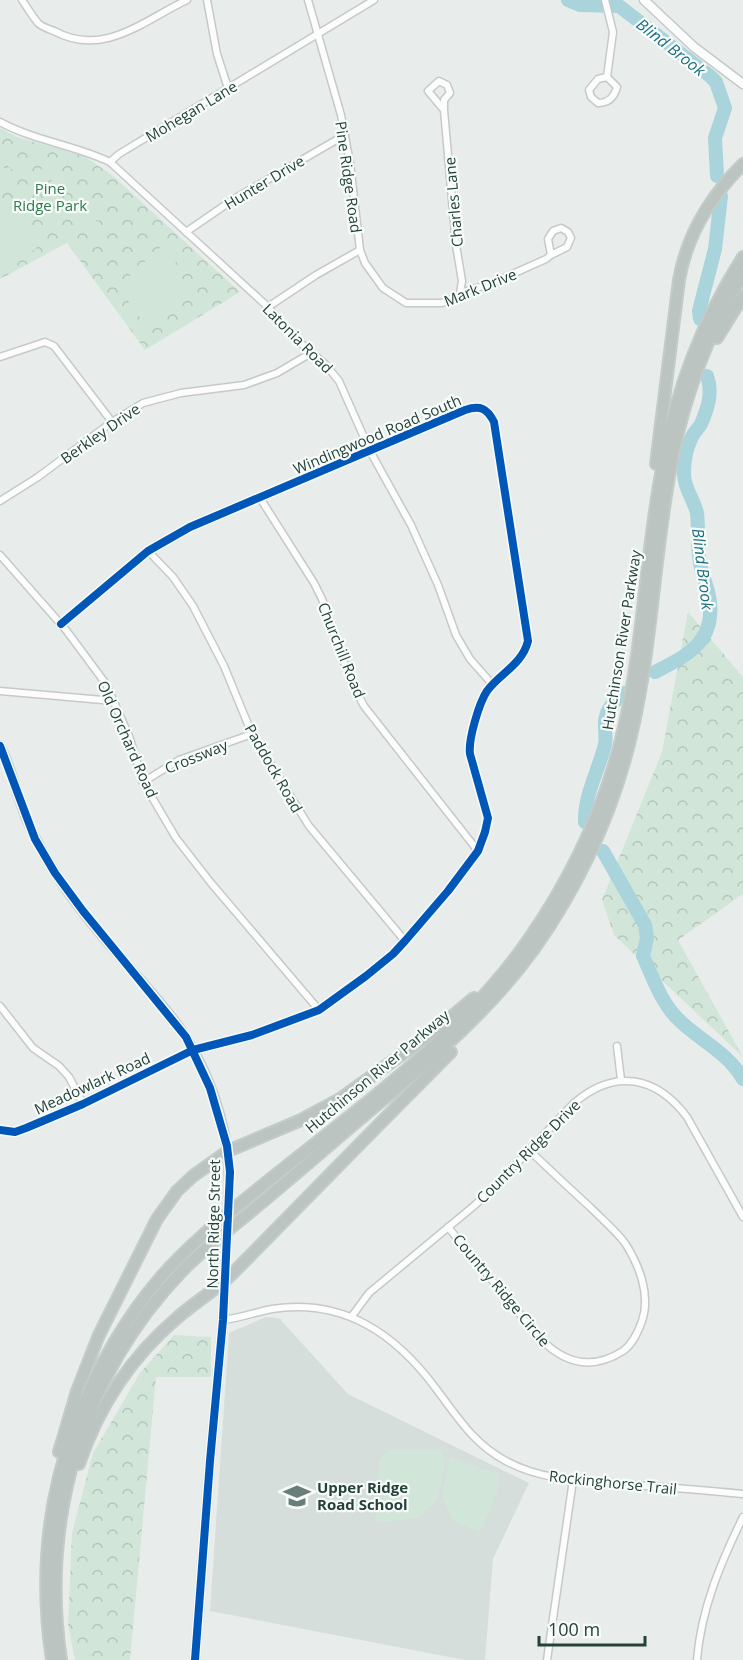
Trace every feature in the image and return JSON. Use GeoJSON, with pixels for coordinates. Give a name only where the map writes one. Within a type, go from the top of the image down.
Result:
{"type":"FeatureCollection","features":[{"type":"Feature","properties":{"kind":"highway"},"geometry":{"type":"LineString","coordinates":[[648,562],[650,510],[681,270],[691,236],[705,210],[740,167]]}},
{"type":"Feature","properties":{"kind":"highway","name":"Hutchinson River Parkway"},"geometry":{"type":"LineString","coordinates":[[52,1660],[47,1611],[55,1494],[64,1457],[77,1420],[123,1328],[150,1291],[180,1257],[218,1221],[453,1029],[501,977],[539,925],[566,881],[598,811],[615,762],[632,687],[666,443],[688,368],[720,297],[743,257]]}},
{"type":"Feature","properties":{"kind":"highway","name":"Hutchinson River Parkway"},"geometry":{"type":"LineString","coordinates":[[61,1660],[51,1560],[67,1484],[86,1422],[110,1369],[149,1310],[173,1280],[201,1253],[457,1037],[484,1009],[518,970],[555,916],[581,871],[608,812],[624,762],[639,699],[668,487],[682,418],[712,333],[743,274]]}},
{"type":"Feature","properties":{"kind":"highway"},"geometry":{"type":"LineString","coordinates":[[682,418],[725,323],[743,296]]}},
{"type":"Feature","properties":{"kind":"highway"},"geometry":{"type":"LineString","coordinates":[[51,1560],[46,1516],[57,1458],[74,1401],[95,1344],[165,1206],[193,1176],[228,1151],[325,1108],[415,1045],[480,992],[539,925]]}},
{"type":"Feature","properties":{"kind":"highway"},"geometry":{"type":"LineString","coordinates":[[51,1560],[80,1460],[92,1431],[111,1395],[138,1358],[189,1308],[225,1281],[478,1023],[518,970]]}},
{"type":"Feature","properties":{"kind":"street"},"geometry":{"type":"LineString","coordinates":[[22,0],[39,24],[65,37],[100,41],[128,31],[187,0]]}},
{"type":"Feature","properties":{"kind":"street"},"geometry":{"type":"LineString","coordinates":[[207,0],[217,54],[228,88]]}},
{"type":"Feature","properties":{"kind":"street","name":"Pine Ridge Road"},"geometry":{"type":"LineString","coordinates":[[268,307],[290,291],[360,250],[345,135],[308,0]]}},
{"type":"Feature","properties":{"kind":"street","name":"Mohegan Lane"},"geometry":{"type":"LineString","coordinates":[[110,162],[374,0]]}},
{"type":"Feature","properties":{"kind":"street"},"geometry":{"type":"LineString","coordinates":[[605,0],[613,32],[607,77]]}},
{"type":"Feature","properties":{"kind":"street"},"geometry":{"type":"LineString","coordinates":[[644,0],[694,47],[743,84]]}},
{"type":"Feature","properties":{"kind":"street"},"geometry":{"type":"LineString","coordinates":[[607,77],[617,87],[615,95],[605,103],[598,103],[591,97],[589,90],[598,79],[607,77]]}},
{"type":"Feature","properties":{"kind":"street","name":"Charles Lane"},"geometry":{"type":"LineString","coordinates":[[444,110],[428,91],[439,81],[447,85],[450,93],[444,100],[444,110],[456,245],[462,281],[460,293]]}},
{"type":"Feature","properties":{"kind":"street"},"geometry":{"type":"LineString","coordinates":[[0,122],[21,132],[78,149],[110,162]]}},
{"type":"Feature","properties":{"kind":"street","name":"Hunter Drive"},"geometry":{"type":"LineString","coordinates":[[186,232],[234,199],[345,135]]}},
{"type":"Feature","properties":{"kind":"street","name":"Latonia Road"},"geometry":{"type":"LineString","coordinates":[[110,162],[268,307],[290,334],[325,364],[339,381],[370,451],[411,525],[438,585],[456,635],[470,659],[493,685]]}},
{"type":"Feature","properties":{"kind":"street","name":"Mark Drive"},"geometry":{"type":"LineString","coordinates":[[360,250],[374,278],[394,297],[406,303],[442,303],[457,297],[460,293],[490,284],[546,259],[567,247],[571,238],[568,232],[561,228],[554,231],[548,239],[551,255]]}},
{"type":"Feature","properties":{"kind":"street"},"geometry":{"type":"LineString","coordinates":[[0,357],[45,342],[54,346],[112,422]]}},
{"type":"Feature","properties":{"kind":"street","name":"Berkley Drive"},"geometry":{"type":"LineString","coordinates":[[0,501],[38,477],[112,422],[143,403],[181,393],[244,385],[277,373],[311,353]]}},
{"type":"Feature","properties":{"kind":"street","name":"Windingwood Road South"},"geometry":{"type":"LineString","coordinates":[[61,624],[148,551],[190,527],[475,406],[485,410],[492,417],[498,435],[528,641],[518,662],[493,685]]}},
{"type":"Feature","properties":{"kind":"street","name":"Churchill Road"},"geometry":{"type":"LineString","coordinates":[[260,498],[314,583],[322,599],[350,679],[364,706],[478,850]]}},
{"type":"Feature","properties":{"kind":"street","name":"Paddock Road"},"geometry":{"type":"LineString","coordinates":[[148,551],[173,577],[193,606],[224,666],[252,734],[309,826],[405,941]]}},
{"type":"Feature","properties":{"kind":"street","name":"Old Orchard Road"},"geometry":{"type":"LineString","coordinates":[[0,555],[61,624],[90,661],[114,701],[129,736],[143,782],[176,838],[211,884],[319,1010]]}},
{"type":"Feature","properties":{"kind":"street","name":"Meadowlark Road"},"geometry":{"type":"LineString","coordinates":[[0,1130],[15,1132],[83,1104],[193,1050],[252,1035],[319,1010],[393,954],[448,891],[478,850],[485,832],[488,818],[469,745],[486,692],[493,685]]}},
{"type":"Feature","properties":{"kind":"street"},"geometry":{"type":"LineString","coordinates":[[0,691],[114,701]]}},
{"type":"Feature","properties":{"kind":"street","name":"Crossway"},"geometry":{"type":"LineString","coordinates":[[143,782],[179,760],[252,734]]}},
{"type":"Feature","properties":{"kind":"street","name":"North Ridge Street"},"geometry":{"type":"LineString","coordinates":[[0,746],[35,839],[55,873],[83,911],[180,1028],[193,1050],[217,1107],[228,1151],[229,1190],[224,1320],[210,1461],[195,1660]]}},
{"type":"Feature","properties":{"kind":"street"},"geometry":{"type":"LineString","coordinates":[[0,1006],[33,1048],[59,1065],[69,1077],[83,1104]]}},
{"type":"Feature","properties":{"kind":"street"},"geometry":{"type":"LineString","coordinates":[[617,1046],[621,1080]]}},
{"type":"Feature","properties":{"kind":"street","name":"Country Ridge Drive"},"geometry":{"type":"LineString","coordinates":[[352,1316],[369,1293],[475,1205],[530,1151],[574,1102],[588,1091],[621,1080],[637,1081],[652,1086],[665,1093],[678,1105],[743,1217]]}},
{"type":"Feature","properties":{"kind":"street","name":"Country Ridge Circle"},"geometry":{"type":"LineString","coordinates":[[448,1227],[537,1334],[562,1356],[578,1362],[595,1363],[612,1358],[627,1349],[638,1334],[644,1316],[645,1297],[642,1278],[633,1259],[624,1243],[611,1228],[530,1151]]}},
{"type":"Feature","properties":{"kind":"street","name":"Rockinghorse Trail"},"geometry":{"type":"LineString","coordinates":[[224,1320],[272,1309],[291,1308],[333,1310],[352,1316],[369,1325],[402,1351],[427,1376],[462,1425],[490,1452],[527,1470],[573,1480],[743,1494]]}},
{"type":"Feature","properties":{"kind":"street"},"geometry":{"type":"LineString","coordinates":[[547,1660],[573,1480]]}},
{"type":"Feature","properties":{"kind":"street"},"geometry":{"type":"LineString","coordinates":[[697,1660],[711,1592],[720,1566],[743,1517]]}},
{"type":"Feature","properties":{"kind":"shaded area"},"geometry":{"type":"Polygon","coordinates":[[[266,1317],[279,1318],[348,1394],[529,1483],[493,1559],[485,1660],[465,1660],[210,1611],[229,1333],[266,1317]]]}},
{"type":"Feature","properties":{"kind":"green space","name":"Pine Ridge Park"},"geometry":{"type":"Polygon","coordinates":[[[0,128],[17,137],[84,156],[112,175],[240,292],[145,350],[67,243],[0,279],[0,128]]]}},
{"type":"Feature","properties":{"kind":"green space"},"geometry":{"type":"Polygon","coordinates":[[[7,150],[26,167],[18,175],[0,159],[7,150]]]}},
{"type":"Feature","properties":{"kind":"green space"},"geometry":{"type":"Polygon","coordinates":[[[49,162],[67,179],[59,188],[41,170],[49,162]]]}},
{"type":"Feature","properties":{"kind":"green space"},"geometry":{"type":"Polygon","coordinates":[[[0,164],[16,178],[7,187],[0,180],[0,164]]]}},
{"type":"Feature","properties":{"kind":"green space"},"geometry":{"type":"Polygon","coordinates":[[[39,173],[57,190],[49,199],[31,181],[39,173]]]}},
{"type":"Feature","properties":{"kind":"green space"},"geometry":{"type":"Polygon","coordinates":[[[85,192],[107,211],[98,221],[77,202],[85,192]]]}},
{"type":"Feature","properties":{"kind":"green space"},"geometry":{"type":"Polygon","coordinates":[[[76,203],[98,222],[89,232],[67,213],[76,203]]]}},
{"type":"Feature","properties":{"kind":"green space"},"geometry":{"type":"Polygon","coordinates":[[[0,209],[41,244],[23,259],[0,268],[0,209]]]}},
{"type":"Feature","properties":{"kind":"green space"},"geometry":{"type":"Polygon","coordinates":[[[162,246],[175,260],[183,285],[168,316],[150,331],[123,294],[123,282],[162,246]]]}},
{"type":"Feature","properties":{"kind":"green space"},"geometry":{"type":"Polygon","coordinates":[[[688,612],[743,677],[743,894],[678,940],[743,1057],[614,935],[602,900],[662,752],[688,612]]]}},
{"type":"Feature","properties":{"kind":"green space"},"geometry":{"type":"Polygon","coordinates":[[[174,1335],[211,1337],[211,1377],[156,1377],[130,1660],[75,1660],[68,1624],[72,1533],[93,1453],[140,1373],[174,1335]]]}},
{"type":"Feature","properties":{"kind":"green space"},"geometry":{"type":"Polygon","coordinates":[[[388,1450],[442,1450],[445,1468],[436,1501],[418,1518],[376,1523],[379,1462],[388,1450]]]}},
{"type":"Feature","properties":{"kind":"green space"},"geometry":{"type":"Polygon","coordinates":[[[450,1457],[498,1474],[498,1489],[480,1532],[453,1521],[442,1496],[450,1457]]]}},
{"type":"Feature","properties":{"kind":"waterway","name":"Blind Brook"},"geometry":{"type":"LineString","coordinates":[[568,0],[580,5],[619,6],[716,82],[725,108],[715,138],[717,176]]}},
{"type":"Feature","properties":{"kind":"waterway","name":"Blind Brook"},"geometry":{"type":"LineString","coordinates":[[700,319],[699,311],[715,249],[721,196]]}},
{"type":"Feature","properties":{"kind":"waterway","name":"Blind Brook"},"geometry":{"type":"LineString","coordinates":[[655,672],[687,654],[696,646],[703,638],[710,617],[710,599],[699,557],[697,513],[684,474],[689,443],[701,424],[708,406],[710,388],[707,376]]}},
{"type":"Feature","properties":{"kind":"waterway","name":"Blind Brook"},"geometry":{"type":"LineString","coordinates":[[585,822],[589,792],[605,744],[606,716],[611,706],[624,693]]}},
{"type":"Feature","properties":{"kind":"waterway","name":"Blind Brook"},"geometry":{"type":"LineString","coordinates":[[603,851],[645,925],[647,938],[643,956],[666,1004],[685,1026],[721,1053],[743,1079]]}},
{"type":"Feature","properties":{"kind":"cycle path"},"geometry":{"type":"LineString","coordinates":[[0,1130],[15,1132],[26,1128],[83,1104],[193,1050],[252,1035],[319,1010],[393,954],[448,891],[478,851],[488,818],[470,754],[472,731],[487,691],[516,663],[528,641],[494,422],[482,409],[465,410],[190,527],[148,551],[61,624]]}},
{"type":"Feature","properties":{"kind":"cycle path"},"geometry":{"type":"LineString","coordinates":[[0,746],[35,839],[55,873],[83,911],[186,1037],[210,1088],[227,1146],[230,1172],[223,1320],[195,1660]]}},
{"type":"Feature","properties":{"kind":"place","name":"Upper Ridge Road School"},"geometry":{"type":"Point","coordinates":[297,1496]}}]}
